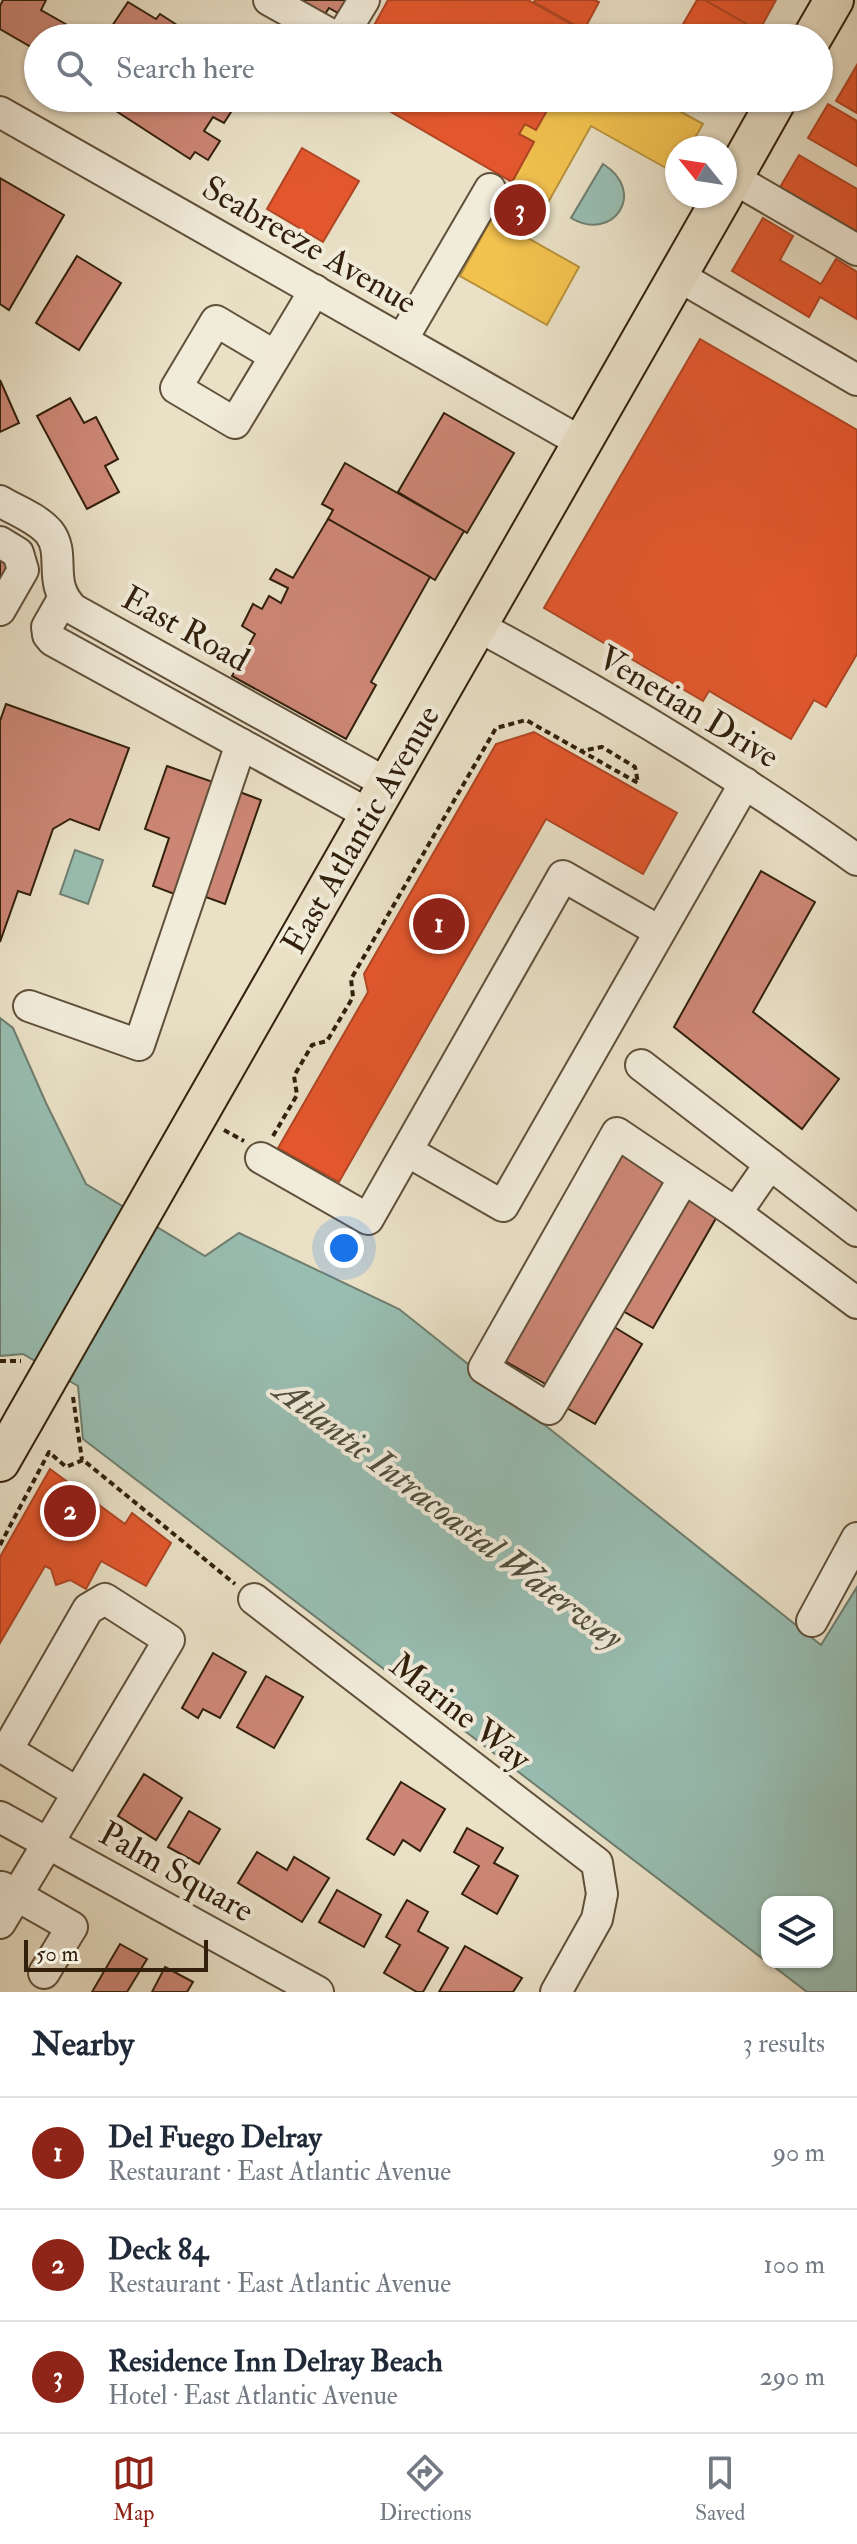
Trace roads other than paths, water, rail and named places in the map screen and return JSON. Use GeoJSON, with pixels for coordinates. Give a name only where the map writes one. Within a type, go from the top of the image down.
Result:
{"type":"FeatureCollection","features":[{"type":"Feature","properties":{"kind":"main road"},"geometry":{"type":"LineString","coordinates":[[820,24],[834,0]]}},
{"type":"Feature","properties":{"kind":"main road","name":"East Atlantic Avenue"},"geometry":{"type":"LineString","coordinates":[[737,171],[770,112]]}},
{"type":"Feature","properties":{"kind":"main road","name":"East Atlantic Avenue"},"geometry":{"type":"LineString","coordinates":[[0,1462],[716,208]]}},
{"type":"Feature","properties":{"kind":"street"},"geometry":{"type":"LineString","coordinates":[[269,0],[313,24]]}},
{"type":"Feature","properties":{"kind":"street"},"geometry":{"type":"LineString","coordinates":[[348,24],[364,0]]}},
{"type":"Feature","properties":{"kind":"street","name":"Seabreeze Avenue"},"geometry":{"type":"LineString","coordinates":[[0,112],[581,442]]}},
{"type":"Feature","properties":{"kind":"street"},"geometry":{"type":"LineString","coordinates":[[402,340],[490,189]]}},
{"type":"Feature","properties":{"kind":"street"},"geometry":{"type":"LineString","coordinates":[[737,194],[857,250]]}},
{"type":"Feature","properties":{"kind":"street"},"geometry":{"type":"LineString","coordinates":[[677,275],[857,380]]}},
{"type":"Feature","properties":{"kind":"street"},"geometry":{"type":"LineString","coordinates":[[275,356],[315,290]]}},
{"type":"Feature","properties":{"kind":"street"},"geometry":{"type":"LineString","coordinates":[[0,501],[50,533],[56,550],[58,587],[63,599],[47,627],[52,640],[241,744],[377,799]]}},
{"type":"Feature","properties":{"kind":"street"},"geometry":{"type":"LineString","coordinates":[[0,542],[18,553],[23,570],[0,610]]}},
{"type":"Feature","properties":{"kind":"street","name":"East Road"},"geometry":{"type":"LineString","coordinates":[[63,599],[73,609],[377,799]]}},
{"type":"Feature","properties":{"kind":"street","name":"Venetian Drive"},"geometry":{"type":"LineString","coordinates":[[476,625],[745,783],[857,860]]}},
{"type":"Feature","properties":{"kind":"street"},"geometry":{"type":"LineString","coordinates":[[29,1006],[139,1045],[241,744]]}},
{"type":"Feature","properties":{"kind":"street"},"geometry":{"type":"LineString","coordinates":[[407,1151],[503,1206],[745,783]]}},
{"type":"Feature","properties":{"kind":"street"},"geometry":{"type":"LineString","coordinates":[[261,1147],[368,1219],[563,876],[659,931]]}},
{"type":"Feature","properties":{"kind":"street"},"geometry":{"type":"LineString","coordinates":[[641,1065],[857,1231]]}},
{"type":"Feature","properties":{"kind":"street"},"geometry":{"type":"LineString","coordinates":[[684,1178],[549,1409],[484,1368],[617,1133],[684,1178],[736,1213],[857,1303]]}},
{"type":"Feature","properties":{"kind":"street"},"geometry":{"type":"LineString","coordinates":[[736,1213],[770,1164]]}},
{"type":"Feature","properties":{"kind":"street"},"geometry":{"type":"LineString","coordinates":[[812,1621],[857,1538]]}},
{"type":"Feature","properties":{"kind":"street"},"geometry":{"type":"LineString","coordinates":[[0,1923],[8,1891],[48,1843],[78,1793],[169,1640],[105,1599],[88,1609],[7,1750],[78,1793]]}},
{"type":"Feature","properties":{"kind":"street","name":"Marine Way"},"geometry":{"type":"LineString","coordinates":[[254,1599],[597,1863],[602,1894],[597,1919],[556,1992]]}},
{"type":"Feature","properties":{"kind":"street","name":"Palm Square"},"geometry":{"type":"LineString","coordinates":[[0,1817],[318,1992]]}},
{"type":"Feature","properties":{"kind":"street"},"geometry":{"type":"LineString","coordinates":[[8,1891],[72,1927],[44,1973]]}},
{"type":"Feature","properties":{"kind":"water"},"geometry":{"type":"Polygon","coordinates":[[[603,164],[616,175],[623,188],[624,200],[620,211],[600,224],[586,224],[571,218],[603,164]]]}},
{"type":"Feature","properties":{"kind":"water"},"geometry":{"type":"Polygon","coordinates":[[[75,850],[103,860],[88,904],[60,894],[75,850]]]}},
{"type":"Feature","properties":{"kind":"water","name":"Atlantic Intracoastal Waterway"},"geometry":{"type":"Polygon","coordinates":[[[0,1018],[13,1028],[86,1184],[205,1256],[239,1233],[399,1309],[821,1645],[857,1587],[857,1992],[807,1992],[776,1968],[833,1968],[833,1896],[761,1896],[761,1957],[83,1439],[78,1386],[23,1354],[0,1356],[0,1018]]]}},
{"type":"Feature","properties":{"kind":"place","name":"Residence Inn Delray Beach"},"geometry":{"type":"Point","coordinates":[520,210]}},
{"type":"Feature","properties":{"kind":"place","name":"Del Fuego Delray"},"geometry":{"type":"Point","coordinates":[439,924]}},
{"type":"Feature","properties":{"kind":"place","name":"Deck 84"},"geometry":{"type":"Point","coordinates":[70,1511]}}]}
